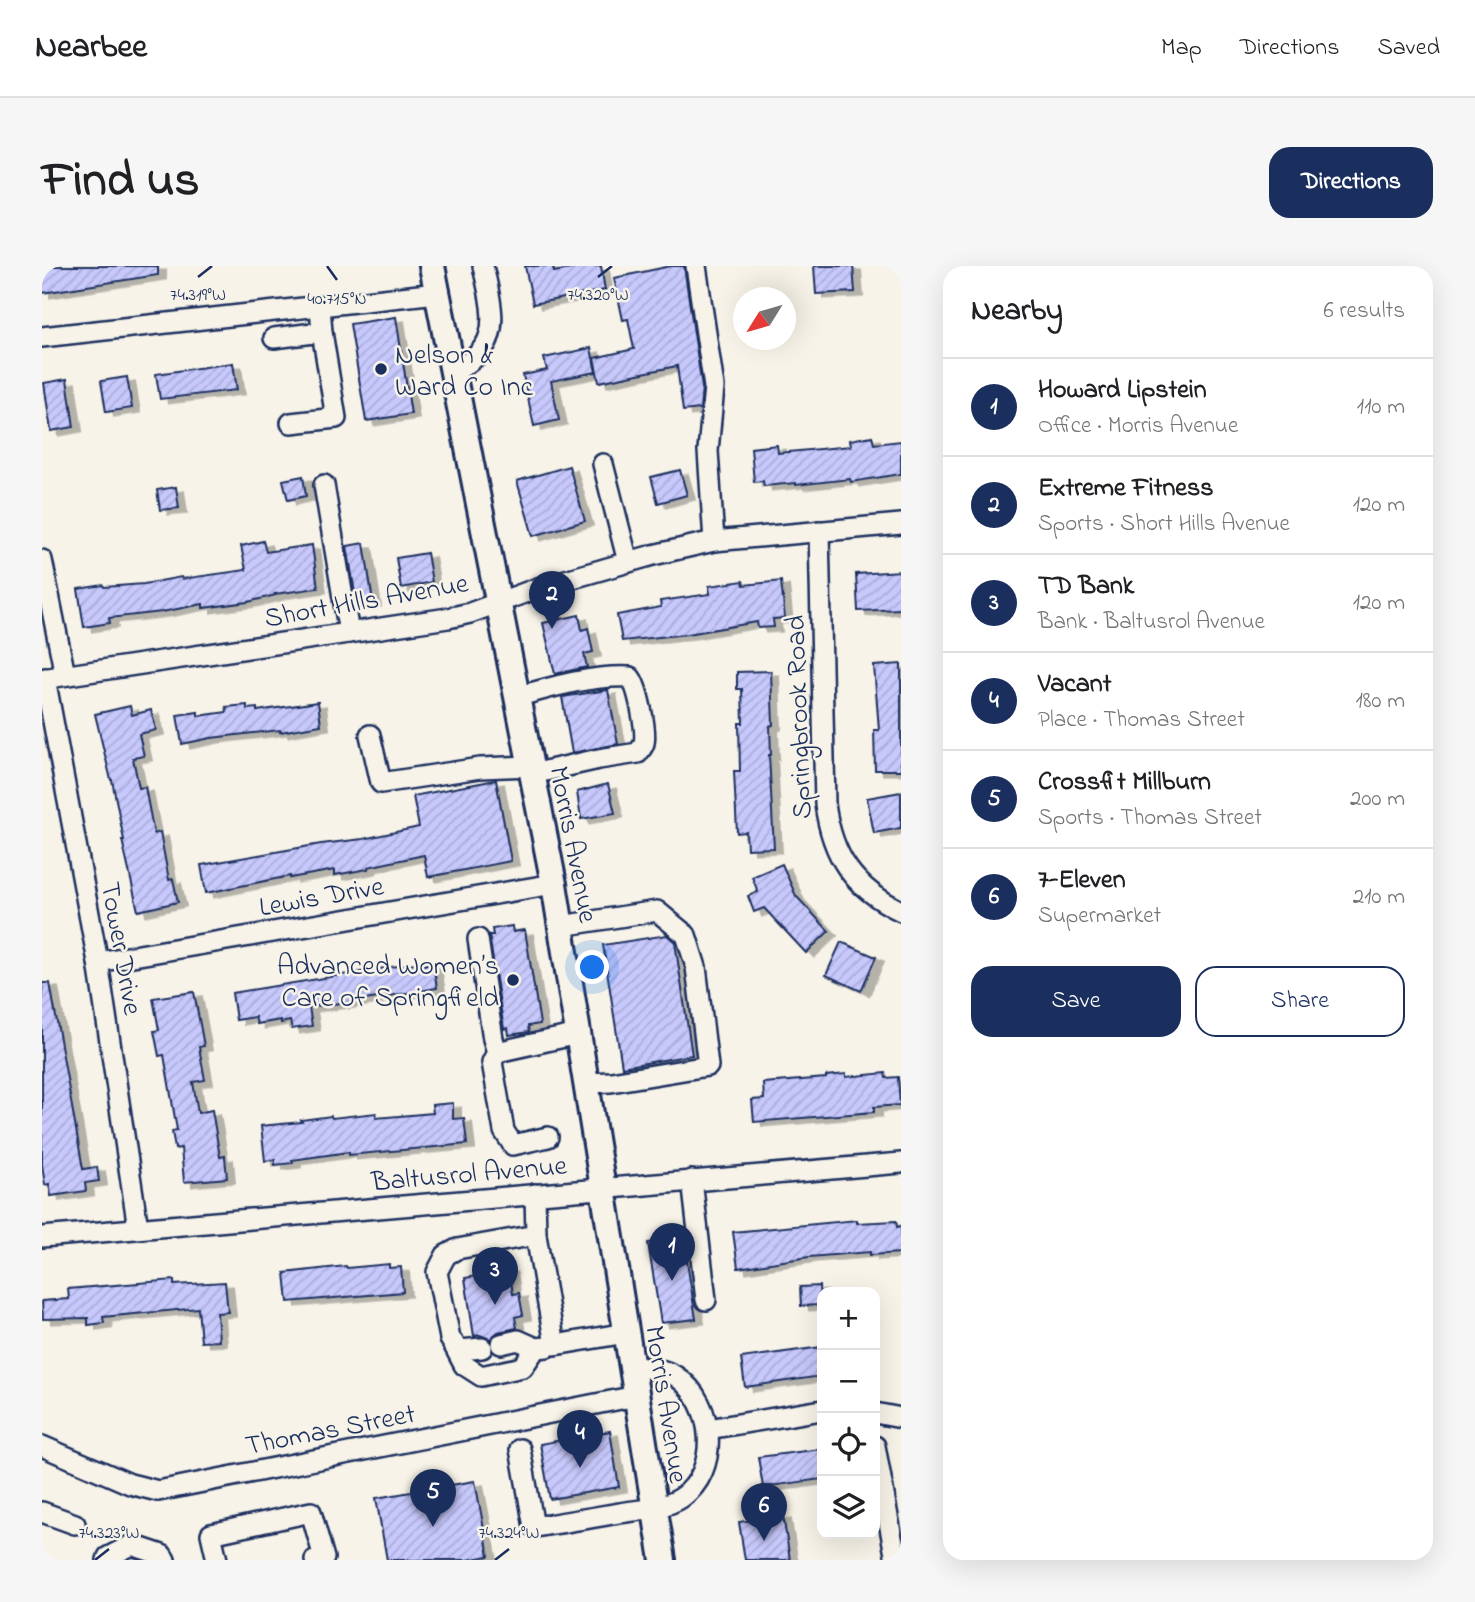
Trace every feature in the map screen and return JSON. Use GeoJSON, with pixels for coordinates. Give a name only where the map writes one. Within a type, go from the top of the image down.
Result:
{"type":"FeatureCollection","features":[{"type":"Feature","properties":{"kind":"main road","name":"Morris Avenue"},"geometry":{"type":"LineString","coordinates":[[432,266],[554,884],[663,1560]]}},
{"type":"Feature","properties":{"kind":"street"},"geometry":{"type":"LineString","coordinates":[[453,373],[485,347],[490,333],[491,306],[483,266]]}},
{"type":"Feature","properties":{"kind":"street"},"geometry":{"type":"LineString","coordinates":[[696,266],[714,387],[708,451],[714,541]]}},
{"type":"Feature","properties":{"kind":"street"},"geometry":{"type":"LineString","coordinates":[[42,337],[437,293]]}},
{"type":"Feature","properties":{"kind":"street"},"geometry":{"type":"LineString","coordinates":[[290,424],[336,418],[320,306]]}},
{"type":"Feature","properties":{"kind":"street"},"geometry":{"type":"LineString","coordinates":[[274,338],[322,332]]}},
{"type":"Feature","properties":{"kind":"street"},"geometry":{"type":"LineString","coordinates":[[603,464],[628,562]]}},
{"type":"Feature","properties":{"kind":"street"},"geometry":{"type":"LineString","coordinates":[[324,485],[349,633]]}},
{"type":"Feature","properties":{"kind":"street","name":"Short Hills Avenue"},"geometry":{"type":"LineString","coordinates":[[51,677],[448,618],[538,588],[714,541],[901,524]]}},
{"type":"Feature","properties":{"kind":"street","name":"Springbrook Road"},"geometry":{"type":"LineString","coordinates":[[819,531],[825,804],[828,829],[837,852],[859,883],[878,900],[901,911]]}},
{"type":"Feature","properties":{"kind":"street","name":"Tower Drive"},"geometry":{"type":"LineString","coordinates":[[42,560],[51,677],[138,1228]]}},
{"type":"Feature","properties":{"kind":"street"},"geometry":{"type":"LineString","coordinates":[[370,735],[381,783],[480,768],[531,770],[638,753],[645,741],[638,695],[634,682],[629,677],[580,681],[516,696]]}},
{"type":"Feature","properties":{"kind":"street","name":"Lewis Drive"},"geometry":{"type":"LineString","coordinates":[[98,962],[554,884]]}},
{"type":"Feature","properties":{"kind":"street"},"geometry":{"type":"LineString","coordinates":[[561,926],[657,911],[686,934],[695,967],[708,1066],[586,1083]]}},
{"type":"Feature","properties":{"kind":"street"},"geometry":{"type":"LineString","coordinates":[[478,939],[497,1052],[492,1062],[504,1131],[513,1145],[548,1137]]}},
{"type":"Feature","properties":{"kind":"street"},"geometry":{"type":"LineString","coordinates":[[497,1052],[578,1034]]}},
{"type":"Feature","properties":{"kind":"street","name":"Baltusrol Avenue"},"geometry":{"type":"LineString","coordinates":[[42,1237],[901,1163]]}},
{"type":"Feature","properties":{"kind":"street"},"geometry":{"type":"LineString","coordinates":[[692,1180],[706,1300]]}},
{"type":"Feature","properties":{"kind":"street"},"geometry":{"type":"LineString","coordinates":[[535,1194],[546,1347]]}},
{"type":"Feature","properties":{"kind":"street"},"geometry":{"type":"LineString","coordinates":[[536,1235],[457,1249],[446,1255],[437,1272],[450,1338],[464,1365],[481,1376],[523,1367],[546,1347]]}},
{"type":"Feature","properties":{"kind":"street"},"geometry":{"type":"LineString","coordinates":[[450,1338],[460,1350],[517,1340],[546,1347],[626,1333]]}},
{"type":"Feature","properties":{"kind":"street"},"geometry":{"type":"LineString","coordinates":[[520,1449],[534,1527],[654,1507],[678,1499],[697,1480],[706,1457],[708,1429],[704,1412],[697,1398],[677,1377],[665,1371],[631,1367]]}},
{"type":"Feature","properties":{"kind":"street","name":"Thomas Street"},"geometry":{"type":"LineString","coordinates":[[42,1446],[130,1484],[158,1491],[636,1396]]}},
{"type":"Feature","properties":{"kind":"street"},"geometry":{"type":"LineString","coordinates":[[708,1429],[817,1411]]}},
{"type":"Feature","properties":{"kind":"street"},"geometry":{"type":"LineString","coordinates":[[880,1414],[901,1418]]}},
{"type":"Feature","properties":{"kind":"street"},"geometry":{"type":"LineString","coordinates":[[880,1473],[896,1560]]}},
{"type":"Feature","properties":{"kind":"street"},"geometry":{"type":"LineString","coordinates":[[42,1512],[75,1524]]}},
{"type":"Feature","properties":{"kind":"street"},"geometry":{"type":"LineString","coordinates":[[217,1560],[211,1534],[311,1512],[324,1558],[315,1560]]}},
{"type":"Feature","properties":{"kind":"street"},"geometry":{"type":"LineString","coordinates":[[107,1560],[108,1556],[132,1545],[162,1555],[165,1560]]}},
{"type":"Feature","properties":{"kind":"building"},"geometry":{"type":"Polygon","coordinates":[[[42,266],[158,266],[158,275],[42,293],[42,266]]]}},
{"type":"Feature","properties":{"kind":"building"},"geometry":{"type":"Polygon","coordinates":[[[525,266],[553,266],[554,272],[601,266],[605,290],[533,304],[525,266]]]}},
{"type":"Feature","properties":{"kind":"building"},"geometry":{"type":"Polygon","coordinates":[[[671,266],[684,266],[702,387],[700,409],[683,411],[677,366],[599,382],[594,358],[634,349],[628,319],[623,320],[614,278],[671,266]]]}},
{"type":"Feature","properties":{"kind":"building"},"geometry":{"type":"Polygon","coordinates":[[[814,266],[853,266],[855,292],[816,294],[814,266]]]}},
{"type":"Feature","properties":{"kind":"building","name":"Nelson & Ward Co Inc"},"geometry":{"type":"Polygon","coordinates":[[[396,317],[411,414],[366,421],[350,324],[396,317]]]}},
{"type":"Feature","properties":{"kind":"building"},"geometry":{"type":"Polygon","coordinates":[[[591,348],[596,372],[551,381],[559,420],[534,426],[523,375],[547,370],[544,358],[591,348]]]}},
{"type":"Feature","properties":{"kind":"building"},"geometry":{"type":"Polygon","coordinates":[[[233,363],[237,390],[160,399],[156,374],[233,363]]]}},
{"type":"Feature","properties":{"kind":"building"},"geometry":{"type":"Polygon","coordinates":[[[127,377],[132,408],[106,412],[101,381],[127,377]]]}},
{"type":"Feature","properties":{"kind":"building"},"geometry":{"type":"Polygon","coordinates":[[[67,379],[74,427],[51,431],[44,383],[67,379]]]}},
{"type":"Feature","properties":{"kind":"building"},"geometry":{"type":"Polygon","coordinates":[[[872,436],[874,444],[901,441],[901,474],[851,482],[850,479],[796,485],[764,486],[763,481],[754,482],[751,448],[777,445],[778,453],[851,446],[850,440],[872,436]]]}},
{"type":"Feature","properties":{"kind":"building"},"geometry":{"type":"Polygon","coordinates":[[[569,466],[585,521],[533,536],[517,481],[569,466]]]}},
{"type":"Feature","properties":{"kind":"building"},"geometry":{"type":"Polygon","coordinates":[[[680,470],[687,495],[658,503],[651,477],[680,470]]]}},
{"type":"Feature","properties":{"kind":"building"},"geometry":{"type":"Polygon","coordinates":[[[303,476],[306,496],[288,500],[283,480],[303,476]]]}},
{"type":"Feature","properties":{"kind":"building"},"geometry":{"type":"Polygon","coordinates":[[[176,487],[179,508],[160,510],[157,490],[176,487]]]}},
{"type":"Feature","properties":{"kind":"building"},"geometry":{"type":"Polygon","coordinates":[[[263,541],[266,552],[312,545],[318,588],[275,594],[248,602],[203,608],[203,604],[109,618],[110,623],[84,627],[78,589],[103,585],[144,584],[246,570],[241,546],[263,541]]]}},
{"type":"Feature","properties":{"kind":"building"},"geometry":{"type":"Polygon","coordinates":[[[364,543],[373,602],[357,605],[347,546],[364,543]]]}},
{"type":"Feature","properties":{"kind":"building"},"geometry":{"type":"Polygon","coordinates":[[[427,553],[432,582],[401,588],[396,558],[427,553]]]}},
{"type":"Feature","properties":{"kind":"building"},"geometry":{"type":"Polygon","coordinates":[[[901,571],[901,609],[858,611],[856,574],[901,571]]]}},
{"type":"Feature","properties":{"kind":"building"},"geometry":{"type":"Polygon","coordinates":[[[743,581],[744,585],[781,581],[785,618],[773,619],[774,627],[758,628],[757,622],[688,634],[622,641],[617,615],[661,607],[660,601],[710,594],[709,586],[743,581]]]}},
{"type":"Feature","properties":{"kind":"building"},"geometry":{"type":"Polygon","coordinates":[[[579,615],[582,630],[588,628],[593,652],[584,654],[587,667],[555,674],[543,623],[579,615]]]}},
{"type":"Feature","properties":{"kind":"building"},"geometry":{"type":"Polygon","coordinates":[[[901,664],[901,770],[875,770],[874,730],[879,730],[874,666],[901,664]]]}},
{"type":"Feature","properties":{"kind":"building"},"geometry":{"type":"Polygon","coordinates":[[[771,671],[773,725],[770,726],[769,755],[774,848],[747,849],[746,832],[737,833],[734,771],[740,771],[739,723],[743,723],[742,689],[737,689],[737,672],[771,671]]]}},
{"type":"Feature","properties":{"kind":"building"},"geometry":{"type":"Polygon","coordinates":[[[608,690],[618,744],[572,753],[562,697],[608,690]]]}},
{"type":"Feature","properties":{"kind":"building"},"geometry":{"type":"Polygon","coordinates":[[[318,702],[321,725],[182,744],[177,715],[198,712],[198,716],[227,712],[226,707],[247,705],[247,709],[257,708],[257,711],[318,702]]]}},
{"type":"Feature","properties":{"kind":"building"},"geometry":{"type":"Polygon","coordinates":[[[130,706],[132,715],[151,710],[156,730],[139,734],[144,756],[133,758],[139,788],[145,787],[154,834],[160,832],[169,880],[173,879],[178,902],[138,911],[112,780],[95,714],[130,706]]]}},
{"type":"Feature","properties":{"kind":"building"},"geometry":{"type":"Polygon","coordinates":[[[496,780],[511,861],[428,877],[424,855],[335,875],[335,870],[290,876],[206,893],[201,865],[363,839],[419,827],[413,796],[496,780]]]}},
{"type":"Feature","properties":{"kind":"building"},"geometry":{"type":"Polygon","coordinates":[[[608,784],[615,813],[581,819],[577,792],[608,784]]]}},
{"type":"Feature","properties":{"kind":"building"},"geometry":{"type":"Polygon","coordinates":[[[901,792],[901,828],[874,833],[867,798],[901,792]]]}},
{"type":"Feature","properties":{"kind":"building"},"geometry":{"type":"Polygon","coordinates":[[[782,864],[796,896],[829,931],[806,953],[764,908],[754,912],[748,896],[758,892],[752,877],[782,864]]]}},
{"type":"Feature","properties":{"kind":"building","name":"Advanced Women’s Care of Springfield"},"geometry":{"type":"Polygon","coordinates":[[[512,926],[513,932],[525,930],[540,1024],[528,1026],[529,1032],[509,1035],[508,1028],[504,1029],[489,935],[493,935],[492,929],[512,926]]]}},
{"type":"Feature","properties":{"kind":"building"},"geometry":{"type":"Polygon","coordinates":[[[667,935],[675,942],[692,1055],[622,1067],[603,945],[667,935]]]}},
{"type":"Feature","properties":{"kind":"building"},"geometry":{"type":"Polygon","coordinates":[[[841,942],[876,957],[861,991],[826,975],[841,942]]]}},
{"type":"Feature","properties":{"kind":"building"},"geometry":{"type":"Polygon","coordinates":[[[421,962],[422,965],[433,963],[437,988],[309,1007],[312,1026],[292,1029],[290,1021],[257,1024],[255,1017],[236,1020],[232,993],[421,962]]]}},
{"type":"Feature","properties":{"kind":"building"},"geometry":{"type":"Polygon","coordinates":[[[42,983],[50,983],[83,1169],[97,1167],[99,1181],[85,1183],[86,1191],[51,1196],[49,1184],[45,1185],[42,1165],[42,983]]]}},
{"type":"Feature","properties":{"kind":"building"},"geometry":{"type":"Polygon","coordinates":[[[194,992],[204,1046],[199,1047],[205,1080],[193,1082],[198,1113],[212,1110],[220,1157],[225,1156],[227,1178],[184,1182],[181,1148],[175,1149],[172,1131],[177,1130],[164,1055],[159,1056],[154,1031],[159,1030],[153,998],[194,992]]]}},
{"type":"Feature","properties":{"kind":"building"},"geometry":{"type":"Polygon","coordinates":[[[885,1073],[886,1078],[898,1077],[900,1105],[874,1107],[874,1112],[754,1122],[752,1100],[764,1099],[763,1083],[846,1074],[846,1077],[885,1073]]]}},
{"type":"Feature","properties":{"kind":"building"},"geometry":{"type":"Polygon","coordinates":[[[453,1103],[453,1119],[464,1118],[467,1144],[349,1155],[349,1152],[275,1165],[275,1160],[265,1161],[261,1126],[331,1116],[376,1113],[376,1118],[433,1113],[432,1105],[453,1103]]]}},
{"type":"Feature","properties":{"kind":"building"},"geometry":{"type":"Polygon","coordinates":[[[857,1220],[857,1223],[896,1221],[897,1227],[901,1226],[901,1253],[870,1255],[870,1252],[809,1257],[738,1268],[733,1232],[857,1220]]]}},
{"type":"Feature","properties":{"kind":"building"},"geometry":{"type":"Polygon","coordinates":[[[683,1237],[696,1319],[661,1323],[648,1243],[683,1237]]]}},
{"type":"Feature","properties":{"kind":"building"},"geometry":{"type":"Polygon","coordinates":[[[389,1264],[389,1268],[401,1267],[403,1292],[288,1302],[285,1273],[389,1264]]]}},
{"type":"Feature","properties":{"kind":"building"},"geometry":{"type":"Polygon","coordinates":[[[509,1268],[513,1294],[519,1293],[523,1315],[515,1317],[517,1328],[498,1332],[490,1339],[474,1336],[465,1278],[482,1275],[482,1271],[509,1268]]]}},
{"type":"Feature","properties":{"kind":"building"},"geometry":{"type":"Polygon","coordinates":[[[174,1280],[174,1285],[225,1282],[228,1312],[217,1313],[219,1341],[201,1342],[198,1308],[103,1317],[104,1323],[88,1325],[88,1318],[43,1319],[42,1301],[69,1299],[68,1289],[174,1280]]]}},
{"type":"Feature","properties":{"kind":"building"},"geometry":{"type":"Polygon","coordinates":[[[819,1286],[817,1305],[801,1306],[800,1287],[819,1286]]]}},
{"type":"Feature","properties":{"kind":"building"},"geometry":{"type":"Polygon","coordinates":[[[817,1348],[817,1377],[745,1387],[741,1358],[817,1348]]]}},
{"type":"Feature","properties":{"kind":"building"},"geometry":{"type":"Polygon","coordinates":[[[610,1431],[619,1487],[550,1499],[540,1444],[610,1431]]]}},
{"type":"Feature","properties":{"kind":"building"},"geometry":{"type":"Polygon","coordinates":[[[817,1450],[817,1480],[763,1487],[758,1457],[817,1450]]]}},
{"type":"Feature","properties":{"kind":"building"},"geometry":{"type":"Polygon","coordinates":[[[475,1481],[489,1556],[468,1560],[387,1560],[376,1498],[475,1481]]]}},
{"type":"Feature","properties":{"kind":"building"},"geometry":{"type":"Polygon","coordinates":[[[783,1515],[790,1560],[745,1560],[739,1522],[783,1515]]]}},
{"type":"Feature","properties":{"kind":"place","name":"Nelson & Ward Co Inc"},"geometry":{"type":"Point","coordinates":[381,369]}},
{"type":"Feature","properties":{"kind":"place","name":"Extreme Fitness"},"geometry":{"type":"Point","coordinates":[552,629]}},
{"type":"Feature","properties":{"kind":"place","name":"Advanced Women’s Care of Springfield"},"geometry":{"type":"Point","coordinates":[513,980]}},
{"type":"Feature","properties":{"kind":"place","name":"Howard Lipstein"},"geometry":{"type":"Point","coordinates":[672,1281]}},
{"type":"Feature","properties":{"kind":"place","name":"TD Bank"},"geometry":{"type":"Point","coordinates":[495,1305]}},
{"type":"Feature","properties":{"kind":"place","name":"Vacant"},"geometry":{"type":"Point","coordinates":[580,1468]}},
{"type":"Feature","properties":{"kind":"place","name":"Crossfit Millburn"},"geometry":{"type":"Point","coordinates":[433,1527]}},
{"type":"Feature","properties":{"kind":"place","name":"7-Eleven"},"geometry":{"type":"Point","coordinates":[764,1541]}}]}
